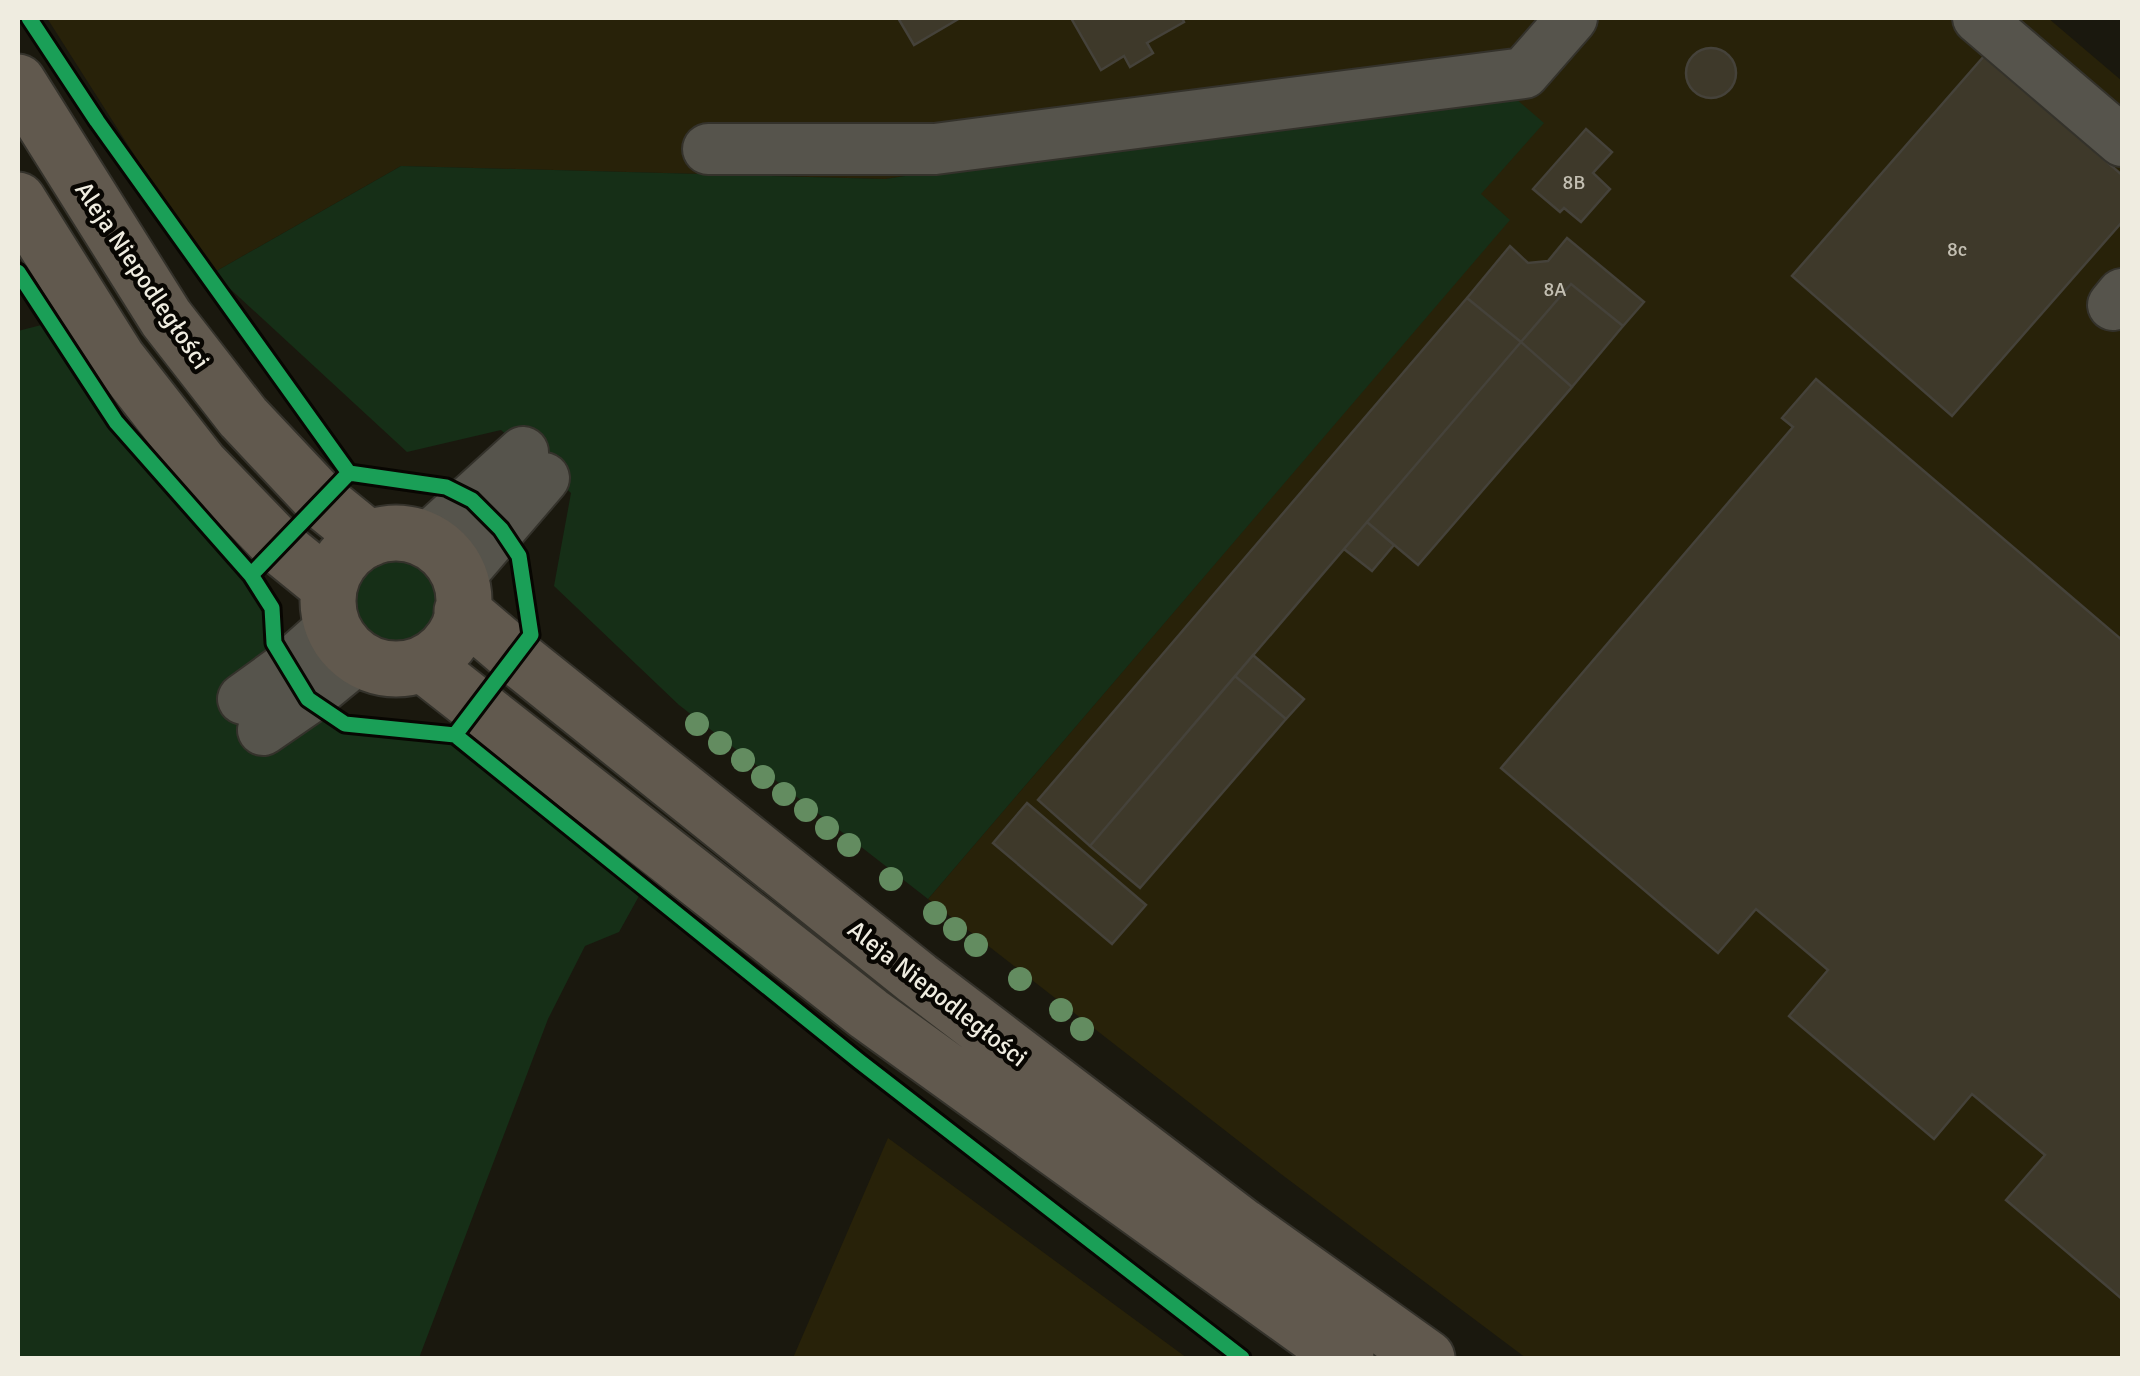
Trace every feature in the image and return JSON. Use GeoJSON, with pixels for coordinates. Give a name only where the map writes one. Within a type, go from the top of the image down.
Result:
{"type":"FeatureCollection","features":[{"type":"Feature","properties":{"kind":"main road","name":"Aleja Niepodległości"},"geometry":{"type":"LineString","coordinates":[[18,82],[166,318],[243,417],[322,501],[369,540]]}},
{"type":"Feature","properties":{"kind":"main road"},"geometry":{"type":"LineString","coordinates":[[18,200],[118,358],[200,464],[280,547],[340,623],[378,668],[400,670],[423,664],[455,636],[449,576],[408,534],[388,534],[369,540],[334,569],[340,623]]}},
{"type":"Feature","properties":{"kind":"main road","name":"Aleja Niepodległości"},"geometry":{"type":"LineString","coordinates":[[449,576],[532,670],[918,978],[1226,1214],[1427,1358]]}},
{"type":"Feature","properties":{"kind":"main road"},"geometry":{"type":"LineString","coordinates":[[423,664],[870,1014],[1346,1358]]}},
{"type":"Feature","properties":{"kind":"street"},"geometry":{"type":"LineString","coordinates":[[708,149],[934,149],[1524,72],[1572,18]]}},
{"type":"Feature","properties":{"kind":"street"},"geometry":{"type":"LineString","coordinates":[[1978,18],[2122,141]]}},
{"type":"Feature","properties":{"kind":"street"},"geometry":{"type":"LineString","coordinates":[[449,576],[533,465]]}},
{"type":"Feature","properties":{"kind":"street"},"geometry":{"type":"LineString","coordinates":[[253,714],[286,666],[340,623]]}},
{"type":"Feature","properties":{"kind":"shaded area"},"geometry":{"type":"Polygon","coordinates":[[[47,18],[2048,18],[2122,81],[2122,1358],[1526,1358],[1281,1174],[928,899],[1509,220],[1480,194],[1501,87],[885,179],[401,166],[213,273],[47,18]]]}},
{"type":"Feature","properties":{"kind":"shaded area"},"geometry":{"type":"Polygon","coordinates":[[[888,1138],[1187,1358],[793,1358],[888,1138]]]}},
{"type":"Feature","properties":{"kind":"green space"},"geometry":{"type":"Polygon","coordinates":[[[1501,86],[1544,123],[1481,194],[1510,220],[928,899],[679,705],[554,586],[571,493],[501,430],[407,452],[213,273],[401,166],[885,179],[1501,86]]]}},
{"type":"Feature","properties":{"kind":"green space"},"geometry":{"type":"Polygon","coordinates":[[[49,323],[116,422],[251,575],[272,608],[274,644],[308,699],[345,724],[455,735],[644,887],[619,932],[585,946],[548,1019],[419,1358],[18,1358],[18,331],[49,323]]]}},
{"type":"Feature","properties":{"kind":"green space"},"geometry":{"type":"Polygon","coordinates":[[[395,560],[411,563],[424,572],[433,585],[433,617],[424,630],[411,639],[395,642],[379,639],[366,630],[357,617],[354,601],[357,585],[366,572],[379,563],[395,560]]]}},
{"type":"Feature","properties":{"kind":"building"},"geometry":{"type":"Polygon","coordinates":[[[898,18],[960,18],[914,45],[898,18]]]}},
{"type":"Feature","properties":{"kind":"building"},"geometry":{"type":"Polygon","coordinates":[[[1071,18],[1182,18],[1184,22],[1147,43],[1153,53],[1130,67],[1124,56],[1101,70],[1071,18]]]}},
{"type":"Feature","properties":{"kind":"building"},"geometry":{"type":"Polygon","coordinates":[[[1711,48],[1729,55],[1736,73],[1729,91],[1711,98],[1693,91],[1686,73],[1693,55],[1711,48]]]}},
{"type":"Feature","properties":{"kind":"building"},"geometry":{"type":"Polygon","coordinates":[[[1985,55],[2122,175],[2122,222],[1952,416],[1792,276],[1985,55]]]}},
{"type":"Feature","properties":{"kind":"building"},"geometry":{"type":"Polygon","coordinates":[[[1586,129],[1612,152],[1593,173],[1610,189],[1581,222],[1564,208],[1560,212],[1533,189],[1586,129]]]}},
{"type":"Feature","properties":{"kind":"building"},"geometry":{"type":"Polygon","coordinates":[[[1567,238],[1644,302],[1623,326],[1571,284],[1521,342],[1467,298],[1510,246],[1528,263],[1548,261],[1567,238]]]}},
{"type":"Feature","properties":{"kind":"building"},"geometry":{"type":"Polygon","coordinates":[[[1571,284],[1623,326],[1572,387],[1521,342],[1571,284]]]}},
{"type":"Feature","properties":{"kind":"building"},"geometry":{"type":"Polygon","coordinates":[[[1467,298],[1521,342],[1090,846],[1038,800],[1467,298]]]}},
{"type":"Feature","properties":{"kind":"building"},"geometry":{"type":"Polygon","coordinates":[[[1521,342],[1572,387],[1418,565],[1367,522],[1521,342]]]}},
{"type":"Feature","properties":{"kind":"building"},"geometry":{"type":"Polygon","coordinates":[[[1816,379],[2122,640],[2122,1299],[2006,1200],[2045,1155],[1972,1094],[1934,1139],[1789,1016],[1828,970],[1756,909],[1718,953],[1501,768],[1793,427],[1782,418],[1816,379]]]}},
{"type":"Feature","properties":{"kind":"building"},"geometry":{"type":"Polygon","coordinates":[[[1367,522],[1394,545],[1372,571],[1344,549],[1367,522]]]}},
{"type":"Feature","properties":{"kind":"building"},"geometry":{"type":"Polygon","coordinates":[[[1253,655],[1304,699],[1286,719],[1235,676],[1253,655]]]}},
{"type":"Feature","properties":{"kind":"building"},"geometry":{"type":"Polygon","coordinates":[[[1235,676],[1286,719],[1140,888],[1090,846],[1235,676]]]}},
{"type":"Feature","properties":{"kind":"building"},"geometry":{"type":"Polygon","coordinates":[[[1027,803],[1146,905],[1112,944],[993,843],[1027,803]]]}},
{"type":"Feature","properties":{"kind":"cycle path"},"geometry":{"type":"LineString","coordinates":[[29,18],[97,121],[349,473],[446,487],[472,500],[501,529],[519,556],[531,635],[455,735]]}},
{"type":"Feature","properties":{"kind":"cycle path"},"geometry":{"type":"LineString","coordinates":[[18,272],[116,422],[251,575],[272,608],[274,643],[308,699],[345,724],[455,735],[859,1061],[1242,1358]]}},
{"type":"Feature","properties":{"kind":"cycle path"},"geometry":{"type":"LineString","coordinates":[[251,575],[349,473]]}}]}
